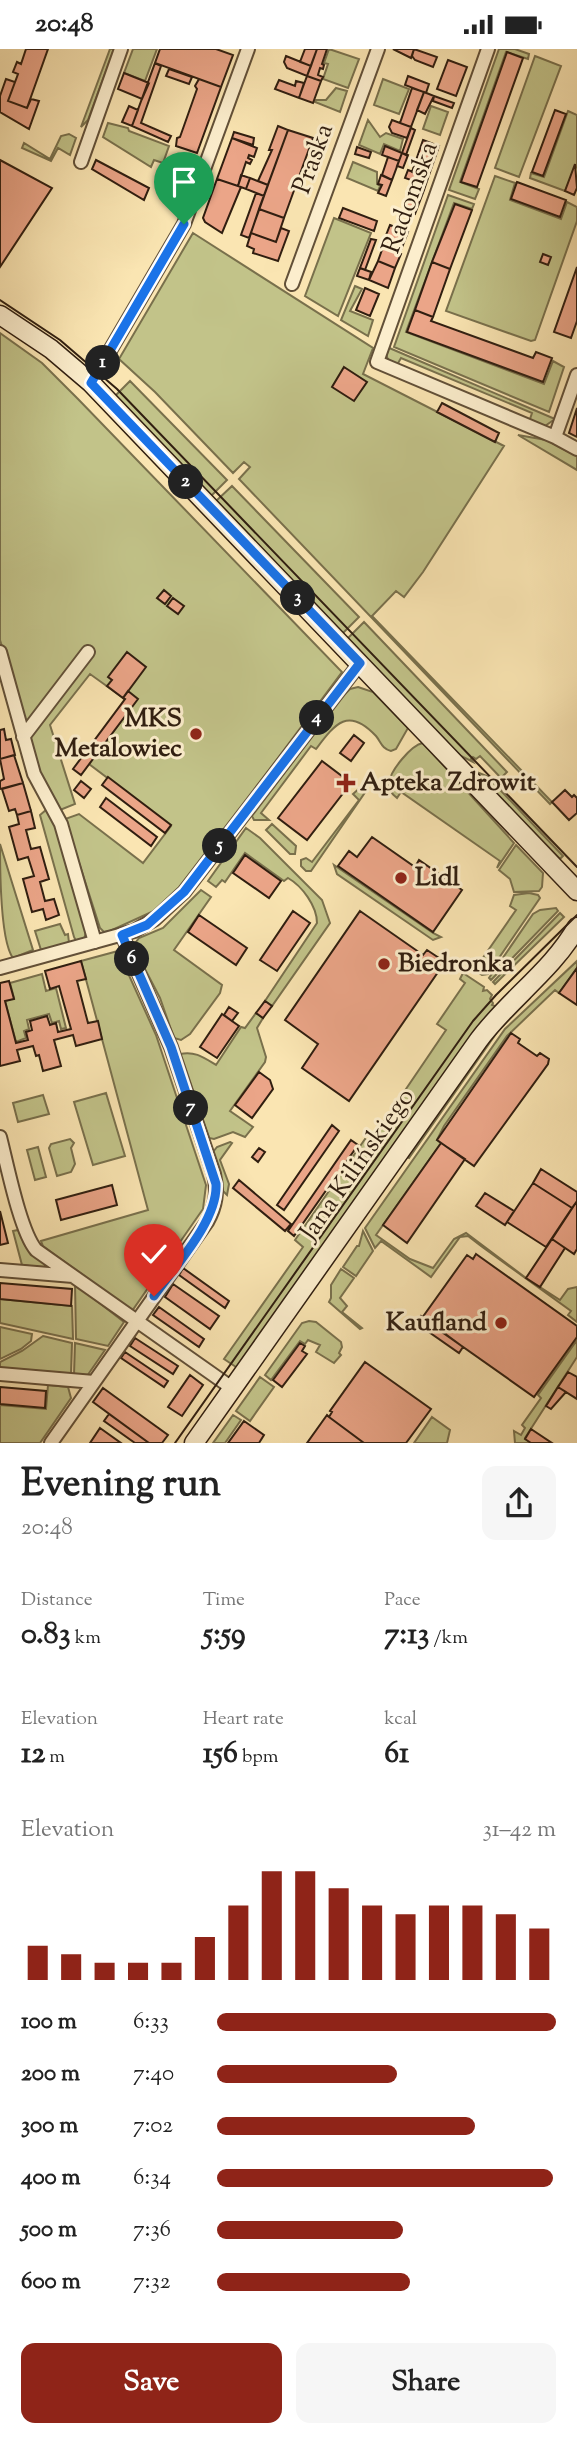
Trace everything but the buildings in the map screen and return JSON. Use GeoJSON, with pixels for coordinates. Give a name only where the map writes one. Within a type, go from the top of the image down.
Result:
{"type":"FeatureCollection","features":[{"type":"Feature","properties":{"kind":"street"},"geometry":{"type":"LineString","coordinates":[[81,162],[121,49]]}},
{"type":"Feature","properties":{"kind":"street"},"geometry":{"type":"LineString","coordinates":[[91,383],[184,224],[248,49]]}},
{"type":"Feature","properties":{"kind":"street","name":"Praska"},"geometry":{"type":"LineString","coordinates":[[292,284],[378,49]]}},
{"type":"Feature","properties":{"kind":"street","name":"Radomska"},"geometry":{"type":"LineString","coordinates":[[488,49],[377,362],[555,437]]}},
{"type":"Feature","properties":{"kind":"street"},"geometry":{"type":"LineString","coordinates":[[0,315],[51,349],[91,383],[577,891]]}},
{"type":"Feature","properties":{"kind":"street"},"geometry":{"type":"LineString","coordinates":[[577,375],[555,437],[577,449]]}},
{"type":"Feature","properties":{"kind":"street"},"geometry":{"type":"LineString","coordinates":[[0,652],[34,774],[61,824],[95,942]]}},
{"type":"Feature","properties":{"kind":"street"},"geometry":{"type":"LineString","coordinates":[[23,737],[88,652]]}},
{"type":"Feature","properties":{"kind":"street"},"geometry":{"type":"LineString","coordinates":[[0,968],[122,935],[147,925],[184,892],[360,663]]}},
{"type":"Feature","properties":{"kind":"street","name":"Jana Kilińskiego"},"geometry":{"type":"LineString","coordinates":[[194,1443],[478,1041],[500,1014],[552,961],[577,927]]}},
{"type":"Feature","properties":{"kind":"street"},"geometry":{"type":"LineString","coordinates":[[51,1443],[207,1222],[217,1194],[214,1174],[171,1047],[122,935]]}},
{"type":"Feature","properties":{"kind":"street"},"geometry":{"type":"LineString","coordinates":[[552,961],[577,951]]}},
{"type":"Feature","properties":{"kind":"street"},"geometry":{"type":"LineString","coordinates":[[0,1137],[29,1241],[36,1250],[232,1388]]}},
{"type":"Feature","properties":{"kind":"street"},"geometry":{"type":"LineString","coordinates":[[0,1270],[77,1277]]}},
{"type":"Feature","properties":{"kind":"street"},"geometry":{"type":"LineString","coordinates":[[0,1374],[94,1382]]}},
{"type":"Feature","properties":{"kind":"green space"},"geometry":{"type":"Polygon","coordinates":[[[110,49],[114,49],[88,120],[81,127],[110,49]]]}},
{"type":"Feature","properties":{"kind":"green space"},"geometry":{"type":"Polygon","coordinates":[[[133,49],[157,49],[145,81],[124,73],[133,49]]]}},
{"type":"Feature","properties":{"kind":"green space"},"geometry":{"type":"Polygon","coordinates":[[[329,49],[359,59],[348,88],[323,79],[328,64],[324,63],[329,49]]]}},
{"type":"Feature","properties":{"kind":"green space"},"geometry":{"type":"Polygon","coordinates":[[[499,49],[515,49],[529,54],[528,59],[506,52],[460,182],[479,189],[475,199],[449,190],[499,49]]]}},
{"type":"Feature","properties":{"kind":"green space"},"geometry":{"type":"Polygon","coordinates":[[[535,56],[561,66],[519,177],[495,168],[535,56]]]}},
{"type":"Feature","properties":{"kind":"green space"},"geometry":{"type":"Polygon","coordinates":[[[383,79],[409,89],[399,114],[374,105],[383,79]]]}},
{"type":"Feature","properties":{"kind":"green space"},"geometry":{"type":"Polygon","coordinates":[[[336,88],[347,91],[340,112],[315,102],[326,100],[336,88]]]}},
{"type":"Feature","properties":{"kind":"green space"},"geometry":{"type":"Polygon","coordinates":[[[431,106],[448,112],[440,135],[423,129],[431,106]]]}},
{"type":"Feature","properties":{"kind":"green space"},"geometry":{"type":"Polygon","coordinates":[[[568,111],[577,115],[577,165],[565,191],[530,178],[531,173],[544,177],[568,111]]]}},
{"type":"Feature","properties":{"kind":"green space"},"geometry":{"type":"Polygon","coordinates":[[[368,120],[380,137],[386,133],[403,139],[400,151],[384,144],[380,154],[359,145],[368,120]]]}},
{"type":"Feature","properties":{"kind":"green space"},"geometry":{"type":"Polygon","coordinates":[[[108,123],[128,128],[129,131],[169,146],[163,163],[154,160],[151,167],[103,137],[108,123]]]}},
{"type":"Feature","properties":{"kind":"green space"},"geometry":{"type":"Polygon","coordinates":[[[69,134],[76,138],[70,155],[58,148],[51,161],[22,148],[24,143],[50,159],[61,136],[69,134]]]}},
{"type":"Feature","properties":{"kind":"green space"},"geometry":{"type":"Polygon","coordinates":[[[353,162],[377,172],[377,184],[380,186],[378,191],[347,178],[353,162]]]}},
{"type":"Feature","properties":{"kind":"green space"},"geometry":{"type":"Polygon","coordinates":[[[495,176],[515,183],[510,200],[561,219],[567,202],[577,207],[577,221],[535,340],[531,341],[446,311],[495,176]]]}},
{"type":"Feature","properties":{"kind":"green space"},"geometry":{"type":"Polygon","coordinates":[[[448,195],[474,204],[472,209],[454,203],[406,332],[544,384],[553,361],[564,367],[549,412],[394,347],[448,195]]]}},
{"type":"Feature","properties":{"kind":"green space"},"geometry":{"type":"Polygon","coordinates":[[[334,218],[371,233],[338,316],[305,296],[334,218]]]}},
{"type":"Feature","properties":{"kind":"green space"},"geometry":{"type":"Polygon","coordinates":[[[193,233],[373,348],[363,374],[504,446],[404,597],[396,591],[372,616],[552,802],[550,804],[239,479],[250,467],[244,462],[233,473],[155,392],[119,359],[193,233]]]}},
{"type":"Feature","properties":{"kind":"green space"},"geometry":{"type":"Polygon","coordinates":[[[355,286],[362,289],[350,311],[373,320],[368,336],[341,320],[355,286]]]}},
{"type":"Feature","properties":{"kind":"green space"},"geometry":{"type":"Polygon","coordinates":[[[0,333],[42,363],[342,672],[179,891],[156,910],[110,931],[104,932],[100,928],[65,819],[79,814],[143,863],[171,826],[89,764],[133,705],[90,674],[50,725],[75,804],[60,810],[44,785],[0,640],[0,333]]]}},
{"type":"Feature","properties":{"kind":"green space"},"geometry":{"type":"Polygon","coordinates":[[[387,347],[555,419],[545,426],[529,422],[532,413],[401,358],[397,365],[389,360],[387,347]]]}},
{"type":"Feature","properties":{"kind":"green space"},"geometry":{"type":"Polygon","coordinates":[[[130,381],[227,480],[211,496],[113,398],[130,381]]]}},
{"type":"Feature","properties":{"kind":"green space"},"geometry":{"type":"Polygon","coordinates":[[[518,435],[546,440],[577,456],[577,470],[518,435]]]}},
{"type":"Feature","properties":{"kind":"green space"},"geometry":{"type":"Polygon","coordinates":[[[232,486],[359,617],[341,635],[216,501],[232,486]]]}},
{"type":"Feature","properties":{"kind":"green space"},"geometry":{"type":"Polygon","coordinates":[[[364,622],[507,772],[501,778],[480,756],[476,759],[473,757],[473,762],[455,753],[346,640],[364,622]]]}},
{"type":"Feature","properties":{"kind":"green space"},"geometry":{"type":"Polygon","coordinates":[[[358,687],[373,692],[408,728],[396,749],[386,749],[376,736],[357,722],[343,722],[329,732],[316,749],[311,746],[261,813],[269,820],[254,820],[252,816],[342,697],[350,689],[358,687]]]}},
{"type":"Feature","properties":{"kind":"green space"},"geometry":{"type":"Polygon","coordinates":[[[423,743],[514,843],[497,868],[500,861],[401,792],[397,798],[391,792],[390,778],[397,766],[407,753],[423,743]]]}},
{"type":"Feature","properties":{"kind":"green space"},"geometry":{"type":"Polygon","coordinates":[[[474,771],[487,776],[563,856],[560,859],[474,771]]]}},
{"type":"Feature","properties":{"kind":"green space"},"geometry":{"type":"Polygon","coordinates":[[[362,786],[366,791],[311,871],[306,871],[301,866],[301,860],[306,858],[312,862],[359,800],[353,794],[362,786]]]}},
{"type":"Feature","properties":{"kind":"green space"},"geometry":{"type":"Polygon","coordinates":[[[46,810],[54,819],[86,932],[84,940],[76,941],[74,937],[40,815],[46,810]]]}},
{"type":"Feature","properties":{"kind":"green space"},"geometry":{"type":"Polygon","coordinates":[[[272,824],[296,846],[295,854],[290,854],[266,830],[272,824]]]}},
{"type":"Feature","properties":{"kind":"green space"},"geometry":{"type":"Polygon","coordinates":[[[246,828],[260,838],[322,900],[330,923],[272,1006],[265,1001],[317,923],[312,903],[298,886],[288,878],[284,881],[245,853],[225,882],[222,880],[216,887],[208,881],[246,828]]]}},
{"type":"Feature","properties":{"kind":"green space"},"geometry":{"type":"Polygon","coordinates":[[[0,844],[33,950],[13,958],[5,937],[3,921],[0,844]]]}},
{"type":"Feature","properties":{"kind":"green space"},"geometry":{"type":"Polygon","coordinates":[[[516,845],[543,873],[539,891],[514,892],[510,879],[499,870],[516,845]]]}},
{"type":"Feature","properties":{"kind":"green space"},"geometry":{"type":"Polygon","coordinates":[[[334,865],[441,937],[433,940],[337,874],[334,865]]]}},
{"type":"Feature","properties":{"kind":"green space"},"geometry":{"type":"Polygon","coordinates":[[[201,890],[211,897],[174,950],[222,985],[220,993],[190,1034],[181,1040],[174,1038],[160,998],[133,946],[139,938],[163,928],[201,890]]]}},
{"type":"Feature","properties":{"kind":"green space"},"geometry":{"type":"Polygon","coordinates":[[[529,893],[540,898],[488,974],[482,975],[468,966],[473,959],[480,962],[516,910],[510,906],[514,895],[529,893]]]}},
{"type":"Feature","properties":{"kind":"green space"},"geometry":{"type":"Polygon","coordinates":[[[556,908],[558,911],[491,980],[489,978],[533,914],[540,910],[556,908]]]}},
{"type":"Feature","properties":{"kind":"green space"},"geometry":{"type":"Polygon","coordinates":[[[560,913],[564,917],[495,984],[493,982],[560,913]]]}},
{"type":"Feature","properties":{"kind":"green space"},"geometry":{"type":"Polygon","coordinates":[[[60,924],[65,935],[68,934],[69,943],[41,950],[35,931],[60,924]]]}},
{"type":"Feature","properties":{"kind":"green space"},"geometry":{"type":"Polygon","coordinates":[[[118,951],[156,1035],[206,1185],[203,1209],[132,1311],[43,1246],[41,1241],[148,1210],[81,961],[118,951]]]}},
{"type":"Feature","properties":{"kind":"green space"},"geometry":{"type":"Polygon","coordinates":[[[577,961],[577,968],[559,993],[555,990],[507,1036],[444,1126],[437,1140],[441,1143],[376,1235],[410,1259],[433,1268],[454,1239],[466,1233],[560,1300],[568,1289],[577,1287],[577,1322],[568,1315],[571,1311],[468,1236],[460,1237],[431,1277],[381,1241],[375,1248],[365,1228],[505,1029],[577,961]]]}},
{"type":"Feature","properties":{"kind":"green space"},"geometry":{"type":"Polygon","coordinates":[[[463,973],[484,987],[483,991],[487,990],[492,995],[490,999],[495,1006],[493,1011],[239,1369],[224,1359],[303,1247],[295,1240],[365,1139],[370,1142],[446,1030],[437,1024],[465,983],[460,979],[463,973]]]}},
{"type":"Feature","properties":{"kind":"green space"},"geometry":{"type":"Polygon","coordinates":[[[42,974],[46,991],[56,988],[66,1028],[61,1029],[59,1021],[52,1023],[49,1014],[27,1020],[29,1029],[24,1031],[26,1038],[16,1042],[5,1001],[14,998],[10,983],[42,974]]]}},
{"type":"Feature","properties":{"kind":"green space"},"geometry":{"type":"Polygon","coordinates":[[[529,996],[498,1031],[409,1158],[407,1157],[422,1130],[490,1033],[529,996]]]}},
{"type":"Feature","properties":{"kind":"green space"},"geometry":{"type":"Polygon","coordinates":[[[256,1013],[263,1018],[257,1028],[266,1057],[265,1062],[230,1111],[253,1127],[245,1137],[233,1132],[214,1139],[209,1138],[180,1054],[195,1054],[216,1065],[241,1027],[245,1028],[256,1013]]]}},
{"type":"Feature","properties":{"kind":"green space"},"geometry":{"type":"Polygon","coordinates":[[[106,1093],[125,1156],[93,1165],[74,1102],[106,1093]]]}},
{"type":"Feature","properties":{"kind":"green space"},"geometry":{"type":"Polygon","coordinates":[[[43,1095],[49,1114],[18,1122],[13,1103],[43,1095]]]}},
{"type":"Feature","properties":{"kind":"green space"},"geometry":{"type":"Polygon","coordinates":[[[70,1139],[74,1143],[71,1148],[75,1164],[71,1172],[57,1176],[49,1148],[51,1144],[70,1139]]]}},
{"type":"Feature","properties":{"kind":"green space"},"geometry":{"type":"Polygon","coordinates":[[[232,1143],[220,1160],[229,1184],[227,1195],[223,1191],[213,1152],[217,1147],[232,1143]]]}},
{"type":"Feature","properties":{"kind":"green space"},"geometry":{"type":"Polygon","coordinates":[[[38,1147],[46,1177],[35,1180],[27,1150],[38,1147]]]}},
{"type":"Feature","properties":{"kind":"green space"},"geometry":{"type":"Polygon","coordinates":[[[18,1230],[26,1247],[53,1269],[22,1265],[13,1231],[18,1230]]]}},
{"type":"Feature","properties":{"kind":"green space"},"geometry":{"type":"Polygon","coordinates":[[[363,1231],[373,1251],[356,1276],[343,1267],[359,1246],[363,1231]]]}},
{"type":"Feature","properties":{"kind":"green space"},"geometry":{"type":"Polygon","coordinates":[[[341,1269],[354,1278],[340,1298],[347,1306],[342,1312],[362,1328],[360,1329],[329,1302],[331,1285],[341,1269]]]}},
{"type":"Feature","properties":{"kind":"green space"},"geometry":{"type":"Polygon","coordinates":[[[75,1284],[124,1322],[108,1346],[76,1339],[75,1284]]]}},
{"type":"Feature","properties":{"kind":"green space"},"geometry":{"type":"Polygon","coordinates":[[[0,1299],[72,1306],[73,1339],[0,1323],[0,1299]]]}},
{"type":"Feature","properties":{"kind":"green space"},"geometry":{"type":"Polygon","coordinates":[[[316,1322],[341,1342],[341,1355],[334,1363],[316,1352],[320,1345],[308,1340],[305,1344],[300,1341],[271,1380],[265,1375],[302,1323],[316,1322]]]}},
{"type":"Feature","properties":{"kind":"green space"},"geometry":{"type":"Polygon","coordinates":[[[0,1327],[32,1334],[31,1341],[0,1359],[0,1327]]]}},
{"type":"Feature","properties":{"kind":"green space"},"geometry":{"type":"Polygon","coordinates":[[[43,1336],[72,1343],[71,1374],[0,1368],[0,1362],[43,1336]]]}},
{"type":"Feature","properties":{"kind":"green space"},"geometry":{"type":"Polygon","coordinates":[[[577,1340],[577,1357],[525,1438],[531,1443],[515,1443],[514,1431],[521,1435],[525,1428],[522,1425],[541,1398],[538,1395],[577,1340]]]}},
{"type":"Feature","properties":{"kind":"green space"},"geometry":{"type":"Polygon","coordinates":[[[75,1343],[105,1350],[87,1376],[74,1375],[75,1343]]]}},
{"type":"Feature","properties":{"kind":"green space"},"geometry":{"type":"Polygon","coordinates":[[[260,1377],[274,1387],[250,1421],[236,1411],[260,1377]]]}},
{"type":"Feature","properties":{"kind":"green space"},"geometry":{"type":"Polygon","coordinates":[[[48,1385],[68,1387],[71,1398],[40,1443],[0,1443],[0,1405],[46,1409],[48,1385]]]}},
{"type":"Feature","properties":{"kind":"green space"},"geometry":{"type":"Polygon","coordinates":[[[233,1415],[241,1420],[225,1443],[213,1443],[233,1415]]]}},
{"type":"Feature","properties":{"kind":"green space"},"geometry":{"type":"Polygon","coordinates":[[[432,1417],[450,1430],[447,1443],[414,1443],[432,1417]]]}},
{"type":"Feature","properties":{"kind":"tram line"},"geometry":{"type":"LineString","coordinates":[[0,300],[60,340],[117,389],[577,867]]}},
{"type":"Feature","properties":{"kind":"tram line"},"geometry":{"type":"LineString","coordinates":[[175,1443],[473,1021],[577,915]]}},
{"type":"Feature","properties":{"kind":"place","name":"MKS Metalowiec"},"geometry":{"type":"Point","coordinates":[196,734]}},
{"type":"Feature","properties":{"kind":"place","name":"Apteka Zdrowit"},"geometry":{"type":"Point","coordinates":[346,783]}},
{"type":"Feature","properties":{"kind":"place","name":"Lidl"},"geometry":{"type":"Point","coordinates":[401,878]}},
{"type":"Feature","properties":{"kind":"place","name":"Biedronka"},"geometry":{"type":"Point","coordinates":[384,964]}},
{"type":"Feature","properties":{"kind":"place","name":"Kaufland"},"geometry":{"type":"Point","coordinates":[501,1323]}},
{"type":"Feature","properties":{"kind":"route"},"geometry":{"type":"LineString","coordinates":[[154,1296],[207,1222],[217,1194],[214,1174],[171,1047],[122,935],[147,925],[175,903],[360,663],[91,383],[184,224]]}}]}
